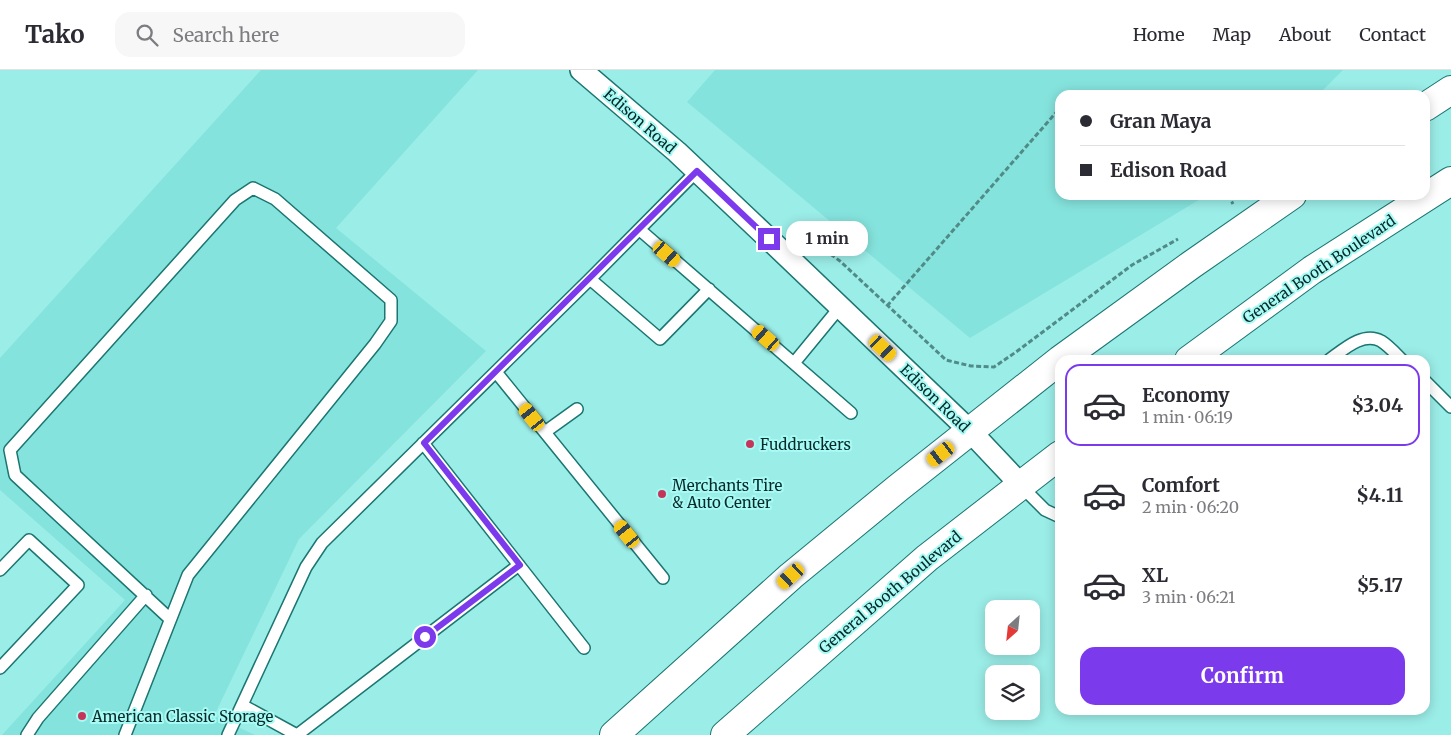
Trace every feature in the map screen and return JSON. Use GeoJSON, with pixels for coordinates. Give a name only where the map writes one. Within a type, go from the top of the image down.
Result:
{"type":"FeatureCollection","features":[{"type":"Feature","properties":{"kind":"highway"},"geometry":{"type":"LineString","coordinates":[[1430,104],[1451,90]]}},
{"type":"Feature","properties":{"kind":"highway","name":"General Booth Boulevard"},"geometry":{"type":"LineString","coordinates":[[1430,194],[1451,181]]}},
{"type":"Feature","properties":{"kind":"highway"},"geometry":{"type":"LineString","coordinates":[[1067,355],[1285,200]]}},
{"type":"Feature","properties":{"kind":"highway","name":"General Booth Boulevard"},"geometry":{"type":"LineString","coordinates":[[1196,355],[1312,270],[1421,200]]}},
{"type":"Feature","properties":{"kind":"highway"},"geometry":{"type":"LineString","coordinates":[[614,735],[791,576],[898,488],[1055,364]]}},
{"type":"Feature","properties":{"kind":"highway","name":"General Booth Boulevard"},"geometry":{"type":"LineString","coordinates":[[725,735],[926,558],[1055,459]]}},
{"type":"Feature","properties":{"kind":"street","name":"Edison Road"},"geometry":{"type":"LineString","coordinates":[[582,70],[697,171],[970,431],[1020,486]]}},
{"type":"Feature","properties":{"kind":"lane"},"geometry":{"type":"LineString","coordinates":[[228,735],[306,567],[322,543],[640,230],[697,171]]}},
{"type":"Feature","properties":{"kind":"lane"},"geometry":{"type":"LineString","coordinates":[[125,735],[188,575],[376,344],[391,320],[391,300],[274,199],[253,188],[235,200],[10,450],[16,475],[170,619]]}},
{"type":"Feature","properties":{"kind":"lane"},"geometry":{"type":"LineString","coordinates":[[640,230],[852,413]]}},
{"type":"Feature","properties":{"kind":"lane"},"geometry":{"type":"LineString","coordinates":[[590,279],[660,338],[708,289]]}},
{"type":"Feature","properties":{"kind":"lane"},"geometry":{"type":"LineString","coordinates":[[794,363],[840,307]]}},
{"type":"Feature","properties":{"kind":"lane"},"geometry":{"type":"LineString","coordinates":[[1336,355],[1356,341],[1369,338],[1381,341],[1396,355]]}},
{"type":"Feature","properties":{"kind":"lane"},"geometry":{"type":"LineString","coordinates":[[496,372],[663,578]]}},
{"type":"Feature","properties":{"kind":"lane"},"geometry":{"type":"LineString","coordinates":[[1430,386],[1451,407]]}},
{"type":"Feature","properties":{"kind":"lane"},"geometry":{"type":"LineString","coordinates":[[545,432],[577,409]]}},
{"type":"Feature","properties":{"kind":"lane"},"geometry":{"type":"LineString","coordinates":[[424,443],[584,648]]}},
{"type":"Feature","properties":{"kind":"lane"},"geometry":{"type":"LineString","coordinates":[[1020,486],[1045,510],[1055,515]]}},
{"type":"Feature","properties":{"kind":"lane"},"geometry":{"type":"LineString","coordinates":[[0,570],[29,540],[78,585],[0,668]]}},
{"type":"Feature","properties":{"kind":"lane"},"geometry":{"type":"LineString","coordinates":[[242,705],[297,735],[520,565]]}},
{"type":"Feature","properties":{"kind":"lane"},"geometry":{"type":"LineString","coordinates":[[27,735],[38,718],[146,595]]}},
{"type":"Feature","properties":{"kind":"path"},"geometry":{"type":"LineString","coordinates":[[887,306],[1055,114]]}},
{"type":"Feature","properties":{"kind":"path"},"geometry":{"type":"LineString","coordinates":[[1230,200],[1234,207],[1241,203]]}},
{"type":"Feature","properties":{"kind":"path"},"geometry":{"type":"LineString","coordinates":[[793,228],[840,261],[946,360],[971,366],[994,367],[1132,265],[1183,236]]}},
{"type":"Feature","properties":{"kind":"shaded area"},"geometry":{"type":"Polygon","coordinates":[[[261,70],[478,70],[336,228],[486,351],[299,539],[214,716],[255,735],[2,735],[125,600],[0,490],[0,358],[261,70]]]}},
{"type":"Feature","properties":{"kind":"shaded area"},"geometry":{"type":"Polygon","coordinates":[[[715,70],[1343,70],[1323,90],[1055,90],[1055,200],[1199,200],[970,338],[687,102],[715,70]]]}},
{"type":"Feature","properties":{"kind":"place","name":"Fuddruckers"},"geometry":{"type":"Point","coordinates":[750,444]}},
{"type":"Feature","properties":{"kind":"place","name":"Merchants Tire & Auto Center"},"geometry":{"type":"Point","coordinates":[662,494]}},
{"type":"Feature","properties":{"kind":"place","name":"American Classic Storage"},"geometry":{"type":"Point","coordinates":[82,716]}},
{"type":"Feature","properties":{"kind":"route"},"geometry":{"type":"LineString","coordinates":[[425,637],[520,565],[424,443],[697,171],[769,239]]}}]}
